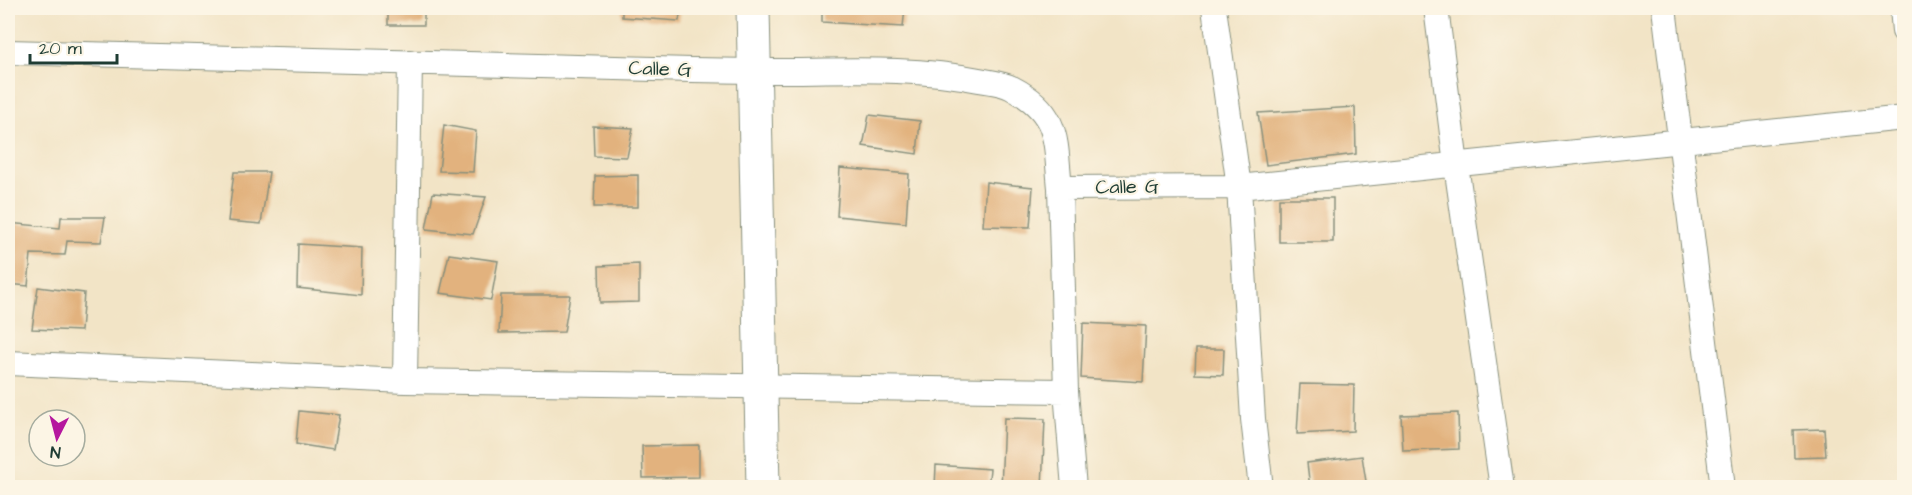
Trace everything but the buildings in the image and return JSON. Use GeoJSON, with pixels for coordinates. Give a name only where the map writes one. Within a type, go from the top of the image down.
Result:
{"type":"FeatureCollection","features":[{"type":"Feature","properties":{"kind":"street"},"geometry":{"type":"LineString","coordinates":[[753,8],[763,488]]}},
{"type":"Feature","properties":{"kind":"street"},"geometry":{"type":"LineString","coordinates":[[1214,8],[1239,187],[1253,419],[1261,488]]}},
{"type":"Feature","properties":{"kind":"street"},"geometry":{"type":"LineString","coordinates":[[1436,8],[1502,488]]}},
{"type":"Feature","properties":{"kind":"street"},"geometry":{"type":"LineString","coordinates":[[1664,8],[1723,488]]}},
{"type":"Feature","properties":{"kind":"street"},"geometry":{"type":"LineString","coordinates":[[1902,8],[1905,31]]}},
{"type":"Feature","properties":{"kind":"street","name":"Calle G"},"geometry":{"type":"LineString","coordinates":[[8,52],[755,71],[919,71],[1010,86],[1030,99],[1045,113],[1054,132],[1060,188],[1239,187],[1905,118]]}},
{"type":"Feature","properties":{"kind":"street"},"geometry":{"type":"LineString","coordinates":[[405,381],[410,62]]}},
{"type":"Feature","properties":{"kind":"street"},"geometry":{"type":"LineString","coordinates":[[1060,188],[1066,391],[1074,488]]}},
{"type":"Feature","properties":{"kind":"street"},"geometry":{"type":"LineString","coordinates":[[8,363],[405,381],[1066,391]]}}]}
